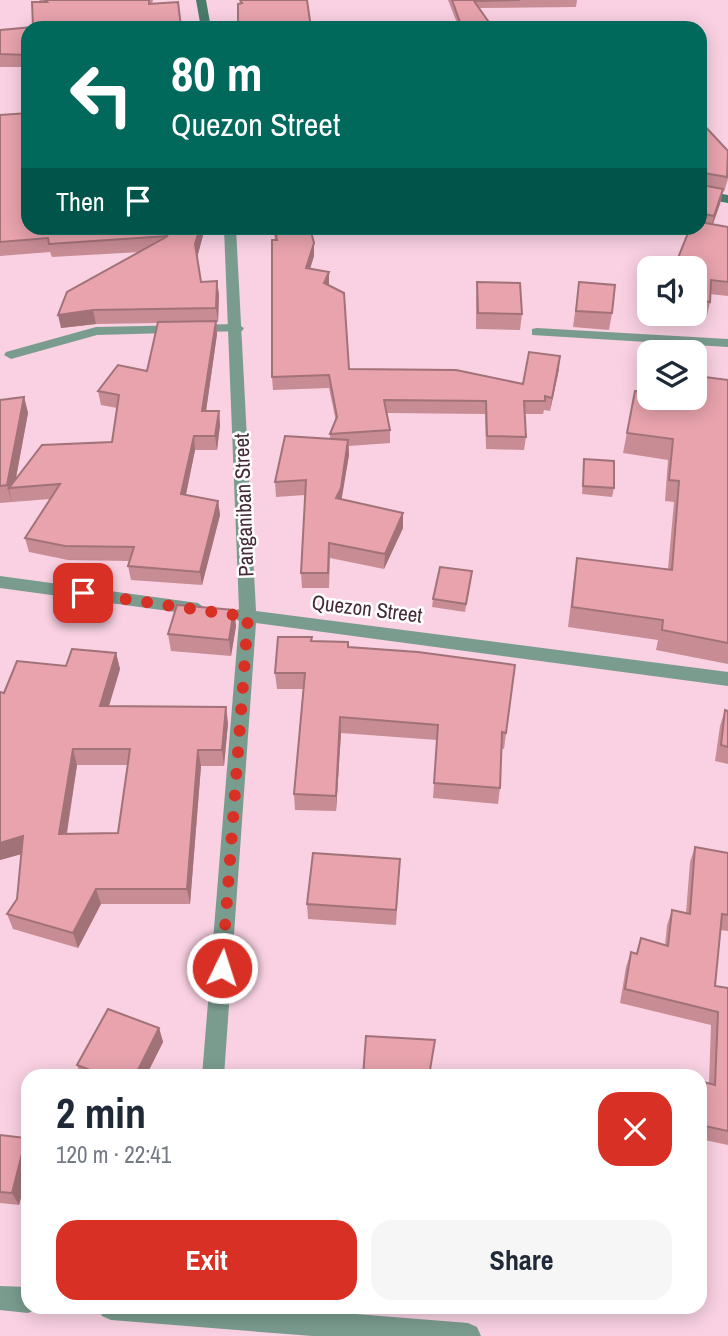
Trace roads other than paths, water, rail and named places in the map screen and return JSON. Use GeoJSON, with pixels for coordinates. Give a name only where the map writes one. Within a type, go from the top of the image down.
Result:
{"type":"FeatureCollection","features":[{"type":"Feature","properties":{"kind":"main road"},"geometry":{"type":"LineString","coordinates":[[201,0],[205,21]]}},
{"type":"Feature","properties":{"kind":"main road"},"geometry":{"type":"LineString","coordinates":[[707,195],[728,199]]}},
{"type":"Feature","properties":{"kind":"street","name":"Panganiban Street"},"geometry":{"type":"LineString","coordinates":[[215,1069],[248,617],[237,328],[230,235]]}},
{"type":"Feature","properties":{"kind":"street"},"geometry":{"type":"LineString","coordinates":[[11,355],[96,331],[237,328]]}},
{"type":"Feature","properties":{"kind":"street"},"geometry":{"type":"LineString","coordinates":[[537,332],[728,343]]}},
{"type":"Feature","properties":{"kind":"street","name":"Quezon Street"},"geometry":{"type":"LineString","coordinates":[[0,582],[728,679]]}},
{"type":"Feature","properties":{"kind":"street"},"geometry":{"type":"LineString","coordinates":[[0,1298],[21,1300]]}},
{"type":"Feature","properties":{"kind":"street"},"geometry":{"type":"LineString","coordinates":[[229,1314],[468,1336]]}}]}
